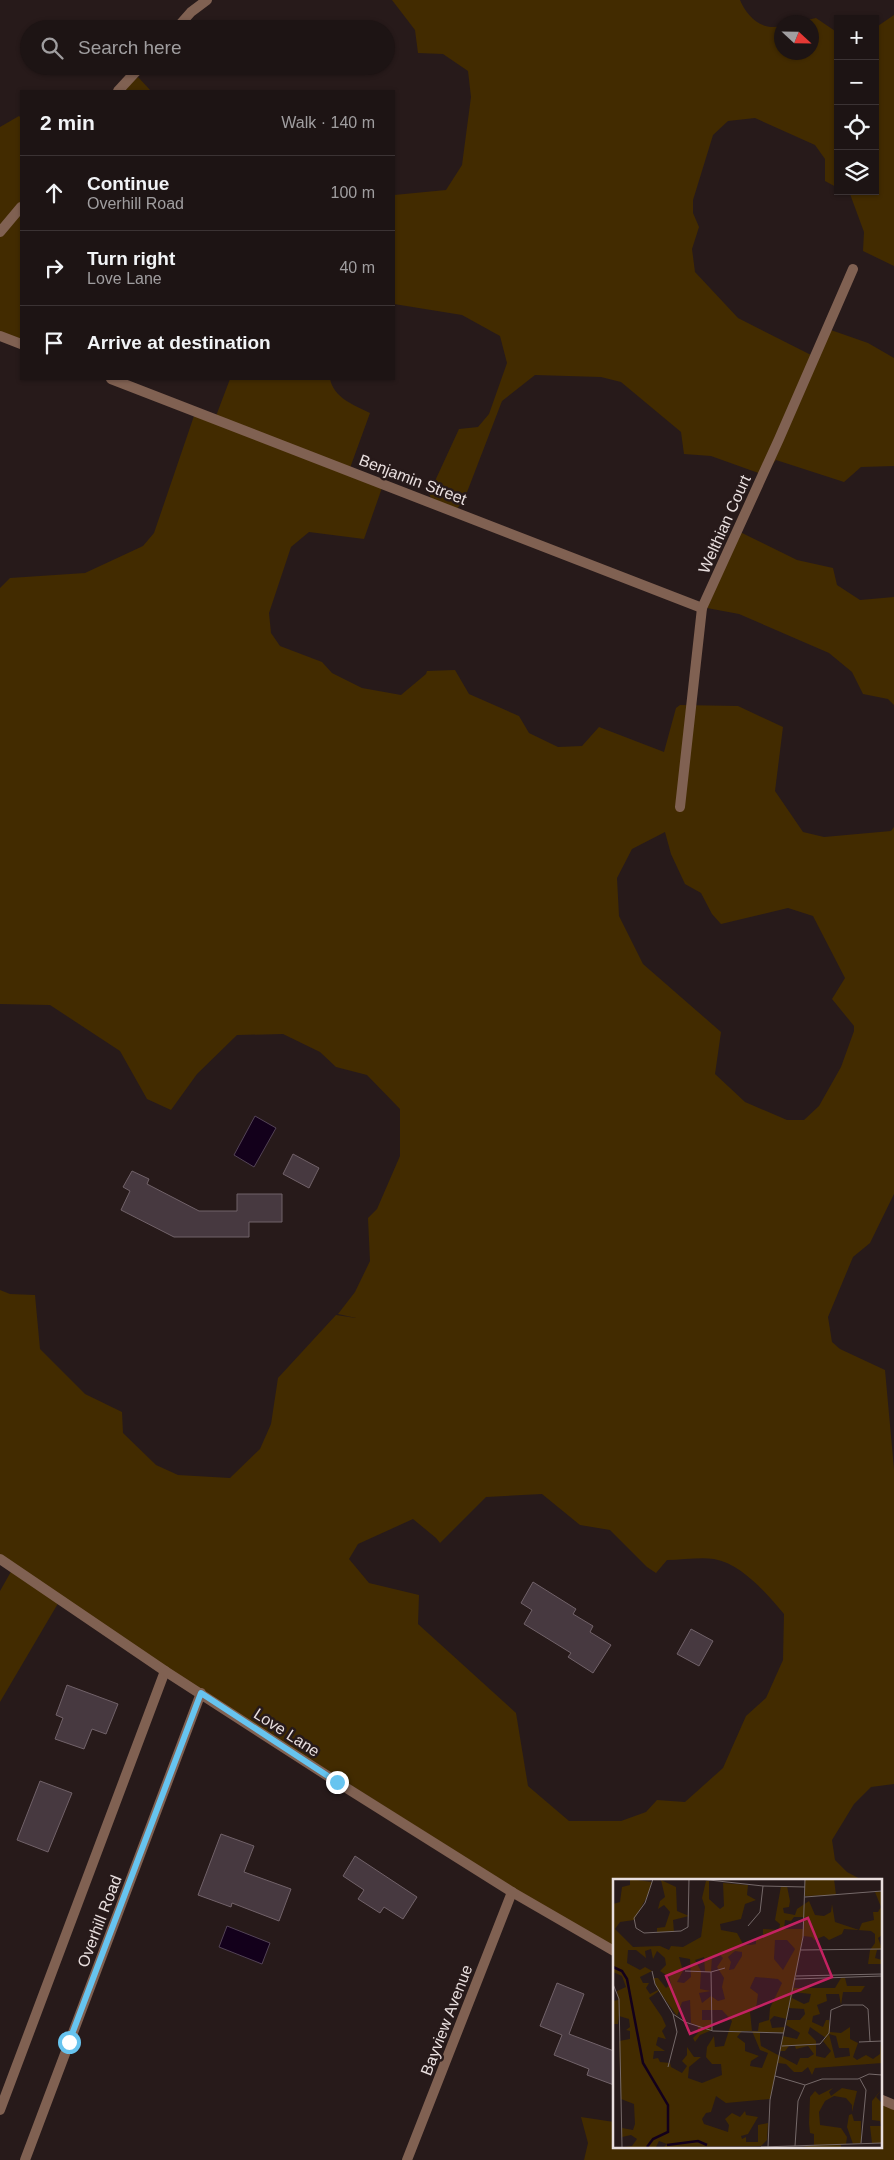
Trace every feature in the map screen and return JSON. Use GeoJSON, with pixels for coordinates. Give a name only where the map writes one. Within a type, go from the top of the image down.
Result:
{"type":"FeatureCollection","features":[{"type":"Feature","properties":{"kind":"street"},"geometry":{"type":"LineString","coordinates":[[185,20],[204,1]]}},
{"type":"Feature","properties":{"kind":"street"},"geometry":{"type":"LineString","coordinates":[[119,90],[133,75]]}},
{"type":"Feature","properties":{"kind":"street"},"geometry":{"type":"LineString","coordinates":[[0,232],[20,208]]}},
{"type":"Feature","properties":{"kind":"street","name":"Welthian Court"},"geometry":{"type":"LineString","coordinates":[[680,807],[702,608],[779,439],[853,269]]}},
{"type":"Feature","properties":{"kind":"street"},"geometry":{"type":"LineString","coordinates":[[0,336],[20,344]]}},
{"type":"Feature","properties":{"kind":"street","name":"Benjamin Street"},"geometry":{"type":"LineString","coordinates":[[114,380],[702,608]]}},
{"type":"Feature","properties":{"kind":"street","name":"Love Lane"},"geometry":{"type":"LineString","coordinates":[[0,1559],[165,1671],[337,1782],[512,1892],[613,1950]]}},
{"type":"Feature","properties":{"kind":"street","name":"Overhill Road"},"geometry":{"type":"LineString","coordinates":[[0,2110],[165,1671]]}},
{"type":"Feature","properties":{"kind":"street","name":"Overhill Road"},"geometry":{"type":"LineString","coordinates":[[25,2160],[201,1693]]}},
{"type":"Feature","properties":{"kind":"street","name":"Bayview Avenue"},"geometry":{"type":"LineString","coordinates":[[407,2160],[512,1892]]}},
{"type":"Feature","properties":{"kind":"street"},"geometry":{"type":"LineString","coordinates":[[882,2100],[894,2105]]}},
{"type":"Feature","properties":{"kind":"shaded area"},"geometry":{"type":"Polygon","coordinates":[[[392,0],[740,0],[747,12],[756,21],[774,27],[774,60],[819,60],[819,20],[834,30],[834,186],[825,181],[825,159],[815,145],[755,118],[728,121],[713,135],[693,200],[693,213],[699,227],[692,249],[695,272],[738,318],[813,356],[828,329],[868,343],[894,358],[894,466],[861,467],[844,482],[776,460],[764,475],[711,456],[684,454],[681,432],[621,382],[601,377],[535,375],[502,401],[464,500],[456,510],[432,500],[429,494],[459,429],[478,427],[489,414],[507,363],[500,336],[462,315],[395,304],[395,195],[446,190],[462,165],[471,97],[468,71],[443,54],[418,53],[415,30],[392,0]]]}},
{"type":"Feature","properties":{"kind":"shaded area"},"geometry":{"type":"Polygon","coordinates":[[[894,15],[894,266],[863,251],[864,232],[850,195],[879,195],[879,25],[894,15]]]}},
{"type":"Feature","properties":{"kind":"shaded area"},"geometry":{"type":"Polygon","coordinates":[[[138,77],[150,90],[122,90],[138,77]]]}},
{"type":"Feature","properties":{"kind":"shaded area"},"geometry":{"type":"Polygon","coordinates":[[[20,117],[20,343],[0,335],[0,127],[20,117]]]}},
{"type":"Feature","properties":{"kind":"shaded area"},"geometry":{"type":"Polygon","coordinates":[[[230,380],[330,380],[332,386],[340,396],[351,404],[370,413],[350,468],[383,485],[364,539],[309,532],[291,547],[269,613],[271,633],[280,646],[322,662],[332,673],[362,688],[401,695],[426,674],[427,671],[455,670],[469,694],[519,716],[529,733],[558,747],[582,746],[599,727],[664,752],[676,708],[680,705],[738,706],[783,727],[775,791],[803,832],[824,837],[891,831],[894,827],[894,1194],[870,1243],[853,1257],[828,1317],[832,1342],[840,1349],[885,1370],[894,1469],[894,1784],[871,1787],[854,1804],[832,1840],[835,1860],[847,1872],[860,1879],[613,1879],[613,1946],[522,1894],[60,1600],[0,1702],[0,1591],[13,1568],[0,1557],[0,1290],[10,1294],[35,1295],[40,1349],[85,1394],[122,1412],[123,1433],[156,1465],[178,1475],[230,1478],[260,1449],[271,1424],[278,1378],[336,1315],[356,1318],[338,1314],[355,1292],[370,1261],[368,1218],[377,1209],[400,1156],[400,1109],[367,1075],[336,1067],[320,1052],[283,1034],[237,1035],[197,1074],[171,1110],[147,1099],[120,1051],[50,1005],[0,1004],[0,588],[10,578],[85,573],[143,546],[154,533],[195,413],[216,416],[230,380]],[[665,832],[632,849],[617,878],[619,916],[643,964],[721,1032],[715,1074],[745,1102],[787,1120],[804,1120],[819,1106],[841,1067],[854,1031],[854,1026],[832,999],[845,978],[813,916],[788,908],[721,924],[712,914],[701,893],[685,884],[671,854],[665,832]],[[542,1494],[486,1497],[440,1543],[413,1519],[358,1544],[349,1559],[369,1583],[419,1595],[418,1624],[516,1713],[528,1786],[569,1821],[621,1821],[646,1812],[657,1800],[685,1802],[723,1768],[746,1716],[766,1698],[783,1660],[784,1614],[753,1580],[724,1562],[714,1559],[697,1558],[667,1560],[656,1573],[647,1567],[610,1530],[580,1525],[542,1494]]]}},
{"type":"Feature","properties":{"kind":"shaded area"},"geometry":{"type":"Polygon","coordinates":[[[740,532],[797,560],[833,568],[837,585],[860,600],[894,597],[894,705],[888,699],[863,694],[852,672],[829,653],[739,614],[707,608],[740,532]]]}},
{"type":"Feature","properties":{"kind":"shaded area"},"geometry":{"type":"Polygon","coordinates":[[[255,1116],[276,1128],[254,1167],[234,1155],[255,1116]]]}},
{"type":"Feature","properties":{"kind":"shaded area"},"geometry":{"type":"Polygon","coordinates":[[[227,1926],[270,1943],[262,1964],[219,1947],[227,1926]]]}},
{"type":"Feature","properties":{"kind":"shaded area"},"geometry":{"type":"Polygon","coordinates":[[[882,2099],[894,2104],[894,2160],[584,2160],[588,2143],[581,2117],[613,2122],[613,2148],[882,2148],[882,2099]]]}},
{"type":"Feature","properties":{"kind":"building"},"geometry":{"type":"Polygon","coordinates":[[[293,1154],[319,1168],[309,1188],[283,1174],[293,1154]]]}},
{"type":"Feature","properties":{"kind":"building"},"geometry":{"type":"Polygon","coordinates":[[[132,1171],[149,1179],[147,1184],[199,1211],[237,1211],[237,1194],[282,1194],[282,1222],[249,1222],[249,1237],[174,1237],[121,1210],[130,1191],[123,1187],[132,1171]]]}},
{"type":"Feature","properties":{"kind":"building"},"geometry":{"type":"Polygon","coordinates":[[[533,1582],[576,1609],[573,1614],[593,1626],[590,1632],[611,1645],[593,1673],[568,1657],[571,1653],[524,1624],[532,1610],[521,1603],[533,1582]]]}},
{"type":"Feature","properties":{"kind":"building"},"geometry":{"type":"Polygon","coordinates":[[[691,1629],[713,1641],[699,1666],[677,1654],[691,1629]]]}},
{"type":"Feature","properties":{"kind":"building"},"geometry":{"type":"Polygon","coordinates":[[[67,1685],[118,1704],[106,1734],[92,1729],[84,1749],[55,1739],[63,1718],[56,1715],[67,1685]]]}},
{"type":"Feature","properties":{"kind":"building"},"geometry":{"type":"Polygon","coordinates":[[[40,1781],[72,1793],[48,1852],[17,1840],[40,1781]]]}},
{"type":"Feature","properties":{"kind":"building"},"geometry":{"type":"Polygon","coordinates":[[[221,1834],[254,1846],[244,1872],[291,1889],[279,1921],[232,1903],[231,1907],[198,1895],[221,1834]]]}},
{"type":"Feature","properties":{"kind":"building"},"geometry":{"type":"Polygon","coordinates":[[[355,1856],[417,1897],[403,1919],[384,1907],[380,1913],[358,1899],[364,1890],[343,1876],[355,1856]]]}},
{"type":"Feature","properties":{"kind":"building"},"geometry":{"type":"Polygon","coordinates":[[[557,1983],[584,1994],[569,2034],[613,2051],[613,2085],[587,2075],[589,2069],[554,2055],[562,2035],[540,2026],[557,1983]]]}},
{"type":"Feature","properties":{"kind":"route"},"geometry":{"type":"LineString","coordinates":[[69,2042],[201,1693],[337,1782]]}}]}
